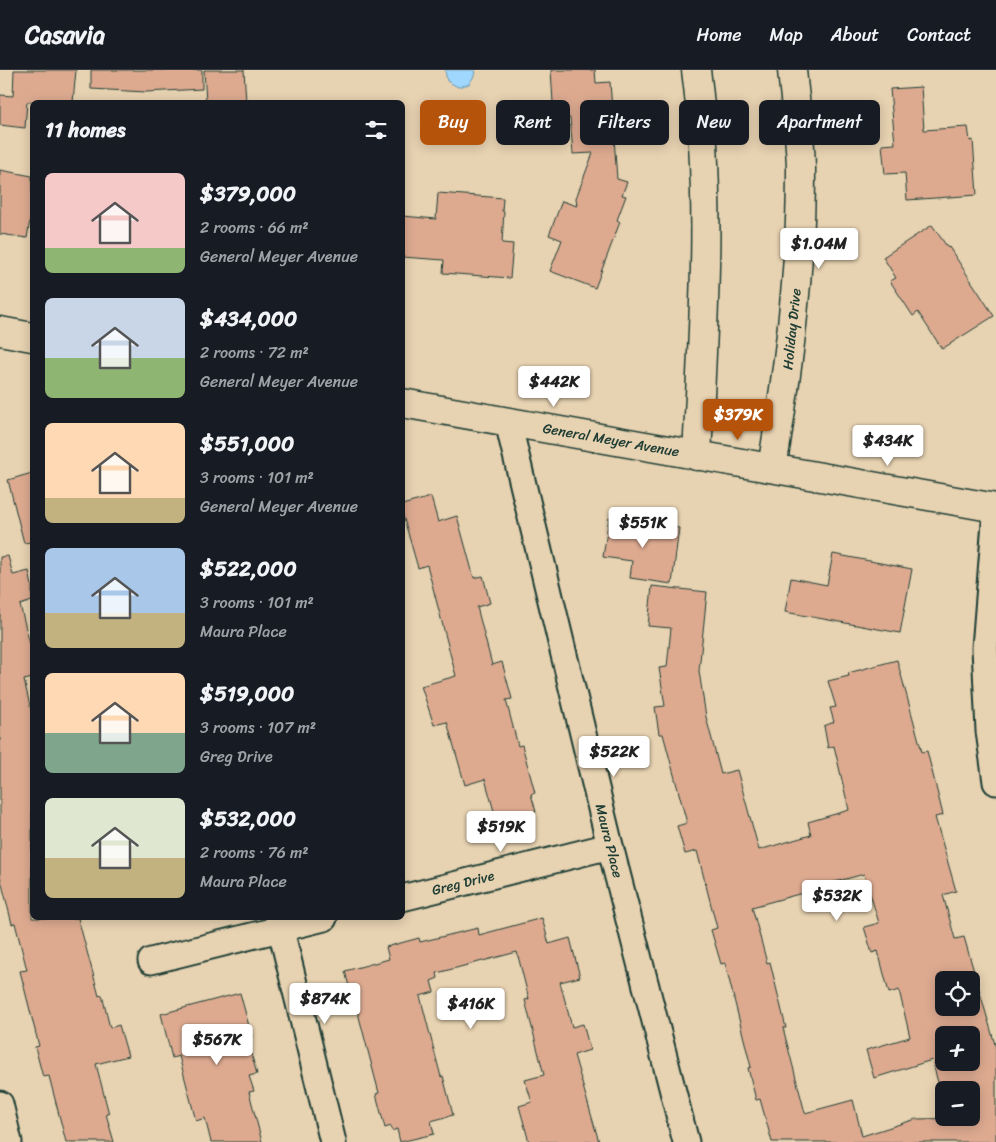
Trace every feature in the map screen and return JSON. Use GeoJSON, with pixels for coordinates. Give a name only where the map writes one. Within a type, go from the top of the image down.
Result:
{"type":"FeatureCollection","features":[{"type":"Feature","properties":{"kind":"street"},"geometry":{"type":"LineString","coordinates":[[696,70],[705,186],[697,456]]}},
{"type":"Feature","properties":{"kind":"street","name":"Holiday Drive"},"geometry":{"type":"LineString","coordinates":[[772,468],[796,300],[800,225],[801,170],[792,70]]}},
{"type":"Feature","properties":{"kind":"street"},"geometry":{"type":"LineString","coordinates":[[0,332],[30,337]]}},
{"type":"Feature","properties":{"kind":"street","name":"General Meyer Avenue"},"geometry":{"type":"LineString","coordinates":[[405,404],[996,509]]}},
{"type":"Feature","properties":{"kind":"street","name":"Maura Place"},"geometry":{"type":"LineString","coordinates":[[508,422],[610,846],[686,1142]]}},
{"type":"Feature","properties":{"kind":"street"},"geometry":{"type":"LineString","coordinates":[[996,509],[985,648],[988,731],[996,782]]}},
{"type":"Feature","properties":{"kind":"street","name":"Greg Drive"},"geometry":{"type":"LineString","coordinates":[[405,897],[610,846]]}},
{"type":"Feature","properties":{"kind":"street"},"geometry":{"type":"LineString","coordinates":[[151,961],[280,923],[306,920]]}},
{"type":"Feature","properties":{"kind":"street"},"geometry":{"type":"LineString","coordinates":[[280,923],[334,1142]]}},
{"type":"Feature","properties":{"kind":"street"},"geometry":{"type":"LineString","coordinates":[[0,1104],[9,1142]]}},
{"type":"Feature","properties":{"kind":"water"},"geometry":{"type":"Polygon","coordinates":[[[445,70],[475,70],[469,84],[458,87],[447,81],[445,70]]]}},
{"type":"Feature","properties":{"kind":"building"},"geometry":{"type":"Polygon","coordinates":[[[14,70],[76,70],[73,100],[30,100],[30,102],[27,102],[25,128],[0,125],[0,95],[13,96],[14,70]]]}},
{"type":"Feature","properties":{"kind":"building"},"geometry":{"type":"Polygon","coordinates":[[[91,70],[202,70],[202,89],[146,92],[91,89],[91,70]]]}},
{"type":"Feature","properties":{"kind":"building"},"geometry":{"type":"Polygon","coordinates":[[[204,70],[244,70],[246,100],[206,100],[204,70]]]}},
{"type":"Feature","properties":{"kind":"building"},"geometry":{"type":"Polygon","coordinates":[[[551,70],[595,70],[596,83],[610,82],[611,100],[580,100],[580,145],[615,145],[617,179],[627,182],[622,195],[626,196],[617,220],[620,222],[595,288],[550,271],[562,240],[549,235],[562,201],[577,206],[576,198],[593,153],[573,154],[570,100],[553,100],[551,70]]]}},
{"type":"Feature","properties":{"kind":"building"},"geometry":{"type":"Polygon","coordinates":[[[921,87],[924,130],[968,127],[970,141],[973,140],[977,195],[907,200],[905,173],[885,174],[882,145],[895,144],[890,89],[921,87]]]}},
{"type":"Feature","properties":{"kind":"building"},"geometry":{"type":"Polygon","coordinates":[[[0,170],[30,176],[30,221],[27,238],[0,234],[0,170]]]}},
{"type":"Feature","properties":{"kind":"building"},"geometry":{"type":"Polygon","coordinates":[[[438,193],[503,198],[502,243],[513,244],[510,278],[443,273],[444,260],[405,257],[405,216],[436,219],[438,193]]]}},
{"type":"Feature","properties":{"kind":"building"},"geometry":{"type":"Polygon","coordinates":[[[932,225],[949,247],[994,316],[942,349],[918,312],[913,316],[890,281],[896,278],[883,257],[932,225]]]}},
{"type":"Feature","properties":{"kind":"building"},"geometry":{"type":"Polygon","coordinates":[[[30,474],[30,542],[24,543],[8,480],[30,474]]]}},
{"type":"Feature","properties":{"kind":"building"},"geometry":{"type":"Polygon","coordinates":[[[431,497],[438,522],[457,516],[474,578],[483,576],[490,603],[477,607],[492,665],[502,662],[512,699],[506,700],[518,746],[522,745],[535,793],[531,794],[536,812],[497,822],[485,779],[465,785],[447,722],[434,725],[421,686],[456,676],[427,565],[418,568],[405,522],[405,504],[431,497]]]}},
{"type":"Feature","properties":{"kind":"building"},"geometry":{"type":"Polygon","coordinates":[[[609,518],[679,528],[672,584],[630,578],[632,561],[603,557],[609,518]]]}},
{"type":"Feature","properties":{"kind":"building"},"geometry":{"type":"Polygon","coordinates":[[[833,554],[912,569],[900,633],[785,612],[791,578],[827,585],[833,554]]]}},
{"type":"Feature","properties":{"kind":"building"},"geometry":{"type":"Polygon","coordinates":[[[8,556],[13,575],[29,571],[30,576],[30,602],[20,605],[30,644],[30,678],[24,680],[30,706],[30,920],[79,920],[99,996],[102,995],[110,1028],[119,1025],[128,1056],[96,1064],[114,1142],[66,1142],[49,1076],[43,1077],[35,1047],[39,1046],[20,971],[27,970],[15,923],[12,924],[0,876],[0,557],[8,556]]]}},
{"type":"Feature","properties":{"kind":"building"},"geometry":{"type":"Polygon","coordinates":[[[652,586],[707,592],[699,671],[706,717],[721,774],[737,770],[759,850],[811,835],[808,822],[849,810],[834,746],[828,748],[824,726],[834,722],[830,708],[836,707],[828,681],[849,676],[848,673],[897,660],[922,752],[927,751],[943,815],[935,817],[956,891],[943,895],[955,939],[964,937],[974,971],[935,971],[935,1016],[980,1016],[980,992],[996,1048],[996,1142],[772,1142],[760,1099],[756,1100],[748,1068],[751,1067],[725,963],[721,964],[711,930],[717,928],[697,851],[685,854],[677,826],[687,823],[663,734],[659,734],[655,707],[665,706],[659,668],[667,667],[671,628],[648,626],[652,586]],[[864,874],[752,907],[767,963],[770,962],[786,1028],[783,1028],[805,1113],[853,1100],[862,1136],[916,1119],[935,1119],[935,1126],[980,1126],[980,1081],[938,1081],[932,1060],[874,1078],[866,1050],[910,1037],[899,990],[889,993],[878,951],[872,953],[864,927],[879,923],[864,874]]]}},
{"type":"Feature","properties":{"kind":"building"},"geometry":{"type":"Polygon","coordinates":[[[542,918],[549,944],[570,938],[580,977],[560,982],[572,1027],[583,1024],[590,1050],[574,1055],[599,1142],[529,1142],[519,1106],[532,1102],[525,1080],[544,1075],[525,1000],[529,999],[517,952],[437,973],[438,978],[431,981],[434,992],[420,996],[453,1115],[431,1121],[434,1134],[400,1142],[397,1129],[392,1131],[391,1126],[385,1128],[376,1094],[379,1093],[345,971],[389,959],[386,947],[419,938],[420,942],[478,928],[479,935],[542,918]]]}},
{"type":"Feature","properties":{"kind":"building"},"geometry":{"type":"Polygon","coordinates":[[[240,993],[252,1037],[247,1039],[257,1074],[249,1076],[254,1091],[249,1092],[262,1142],[211,1142],[205,1118],[196,1121],[179,1056],[172,1058],[161,1014],[240,993]]]}}]}
